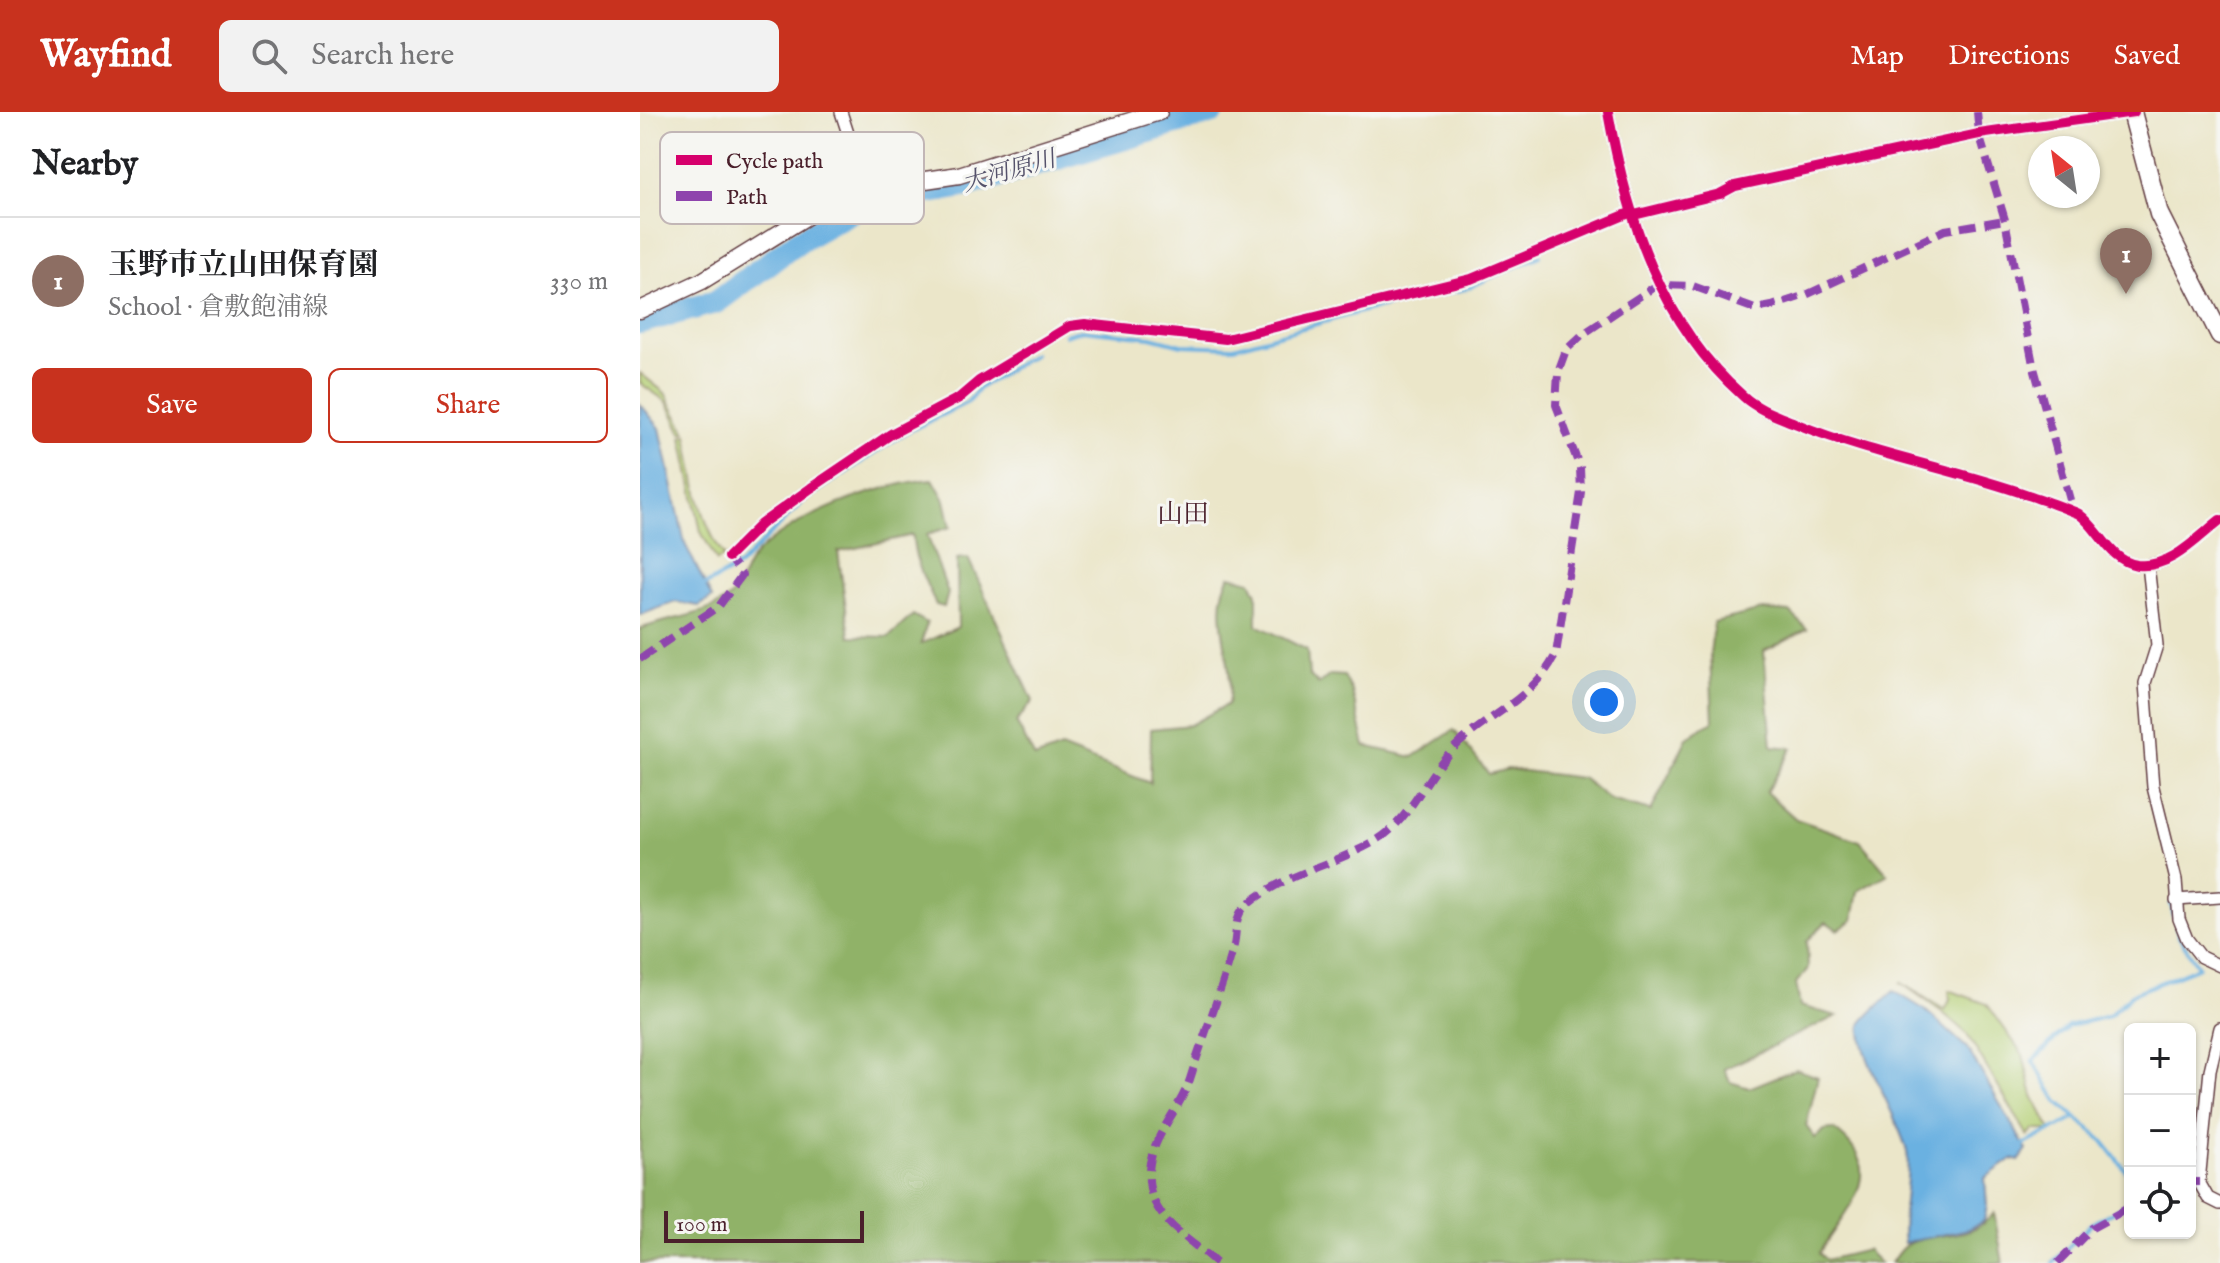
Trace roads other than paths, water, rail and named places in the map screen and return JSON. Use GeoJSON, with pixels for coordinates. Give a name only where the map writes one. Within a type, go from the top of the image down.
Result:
{"type":"FeatureCollection","features":[{"type":"Feature","properties":{"kind":"main road"},"geometry":{"type":"LineString","coordinates":[[924,180],[959,175],[1159,112]]}},
{"type":"Feature","properties":{"kind":"main road"},"geometry":{"type":"LineString","coordinates":[[2133,112],[2159,214],[2220,335]]}},
{"type":"Feature","properties":{"kind":"main road"},"geometry":{"type":"LineString","coordinates":[[640,310],[702,281],[794,224]]}},
{"type":"Feature","properties":{"kind":"street"},"geometry":{"type":"LineString","coordinates":[[841,112],[847,132]]}},
{"type":"Feature","properties":{"kind":"street"},"geometry":{"type":"LineString","coordinates":[[1608,112],[1620,181],[1657,285],[1706,359],[1756,407],[1851,445],[1980,478],[2034,497],[2046,505],[2073,511],[2113,552],[2132,564],[2148,565],[2180,552],[2220,520]]}},
{"type":"Feature","properties":{"kind":"street"},"geometry":{"type":"LineString","coordinates":[[728,557],[761,524],[811,488],[891,434],[948,404],[979,381],[1070,326],[1085,324],[1226,339],[1471,279],[1633,214],[1720,194],[1735,186],[1979,134],[2133,112]]}},
{"type":"Feature","properties":{"kind":"street"},"geometry":{"type":"LineString","coordinates":[[2148,565],[2157,645],[2145,683],[2153,787],[2187,939],[2201,957],[2220,966]]}},
{"type":"Feature","properties":{"kind":"street"},"geometry":{"type":"LineString","coordinates":[[2176,900],[2220,897]]}},
{"type":"Feature","properties":{"kind":"street"},"geometry":{"type":"LineString","coordinates":[[2220,1028],[2210,1070],[2199,1182],[2208,1198],[2220,1204]]}},
{"type":"Feature","properties":{"kind":"water"},"geometry":{"type":"Polygon","coordinates":[[[640,404],[660,428],[685,544],[712,598],[699,606],[675,602],[640,615],[640,404]]]}},
{"type":"Feature","properties":{"kind":"water"},"geometry":{"type":"Polygon","coordinates":[[[1894,991],[1925,1010],[1967,1048],[2027,1150],[2019,1161],[2012,1159],[1985,1178],[1987,1206],[1984,1221],[1969,1229],[1904,1243],[1907,1152],[1872,1070],[1861,1025],[1894,991]]]}},
{"type":"Feature","properties":{"kind":"waterway","name":"大河原川"},"geometry":{"type":"LineString","coordinates":[[924,193],[964,186],[1213,112]]}},
{"type":"Feature","properties":{"kind":"waterway","name":"大河原川"},"geometry":{"type":"LineString","coordinates":[[640,322],[716,302],[800,240],[829,224]]}},
{"type":"Feature","properties":{"kind":"waterway"},"geometry":{"type":"LineString","coordinates":[[1065,335],[1082,330],[1151,337],[1182,345],[1234,347],[1367,310],[1465,289],[1540,256]]}},
{"type":"Feature","properties":{"kind":"waterway"},"geometry":{"type":"LineString","coordinates":[[704,586],[739,566],[803,501],[903,434],[968,402],[979,388],[1034,354]]}},
{"type":"Feature","properties":{"kind":"waterway"},"geometry":{"type":"LineString","coordinates":[[2171,904],[2174,917]]}},
{"type":"Feature","properties":{"kind":"waterway"},"geometry":{"type":"LineString","coordinates":[[2124,1168],[2103,1141],[2057,1101],[2033,1061],[2068,1026],[2109,1016],[2132,994],[2199,967],[2179,937],[2176,925]]}},
{"type":"Feature","properties":{"kind":"waterway"},"geometry":{"type":"LineString","coordinates":[[2021,1146],[2076,1118]]}},
{"type":"Feature","properties":{"kind":"waterway"},"geometry":{"type":"LineString","coordinates":[[2053,1263],[2091,1224],[2124,1205]]}},
{"type":"Feature","properties":{"kind":"place","name":"玉野市立山田保育園"},"geometry":{"type":"Point","coordinates":[2126,294]}},
{"type":"Feature","properties":{"kind":"district","name":"山田"},"geometry":{"type":"Point","coordinates":[1183,514]}}]}
